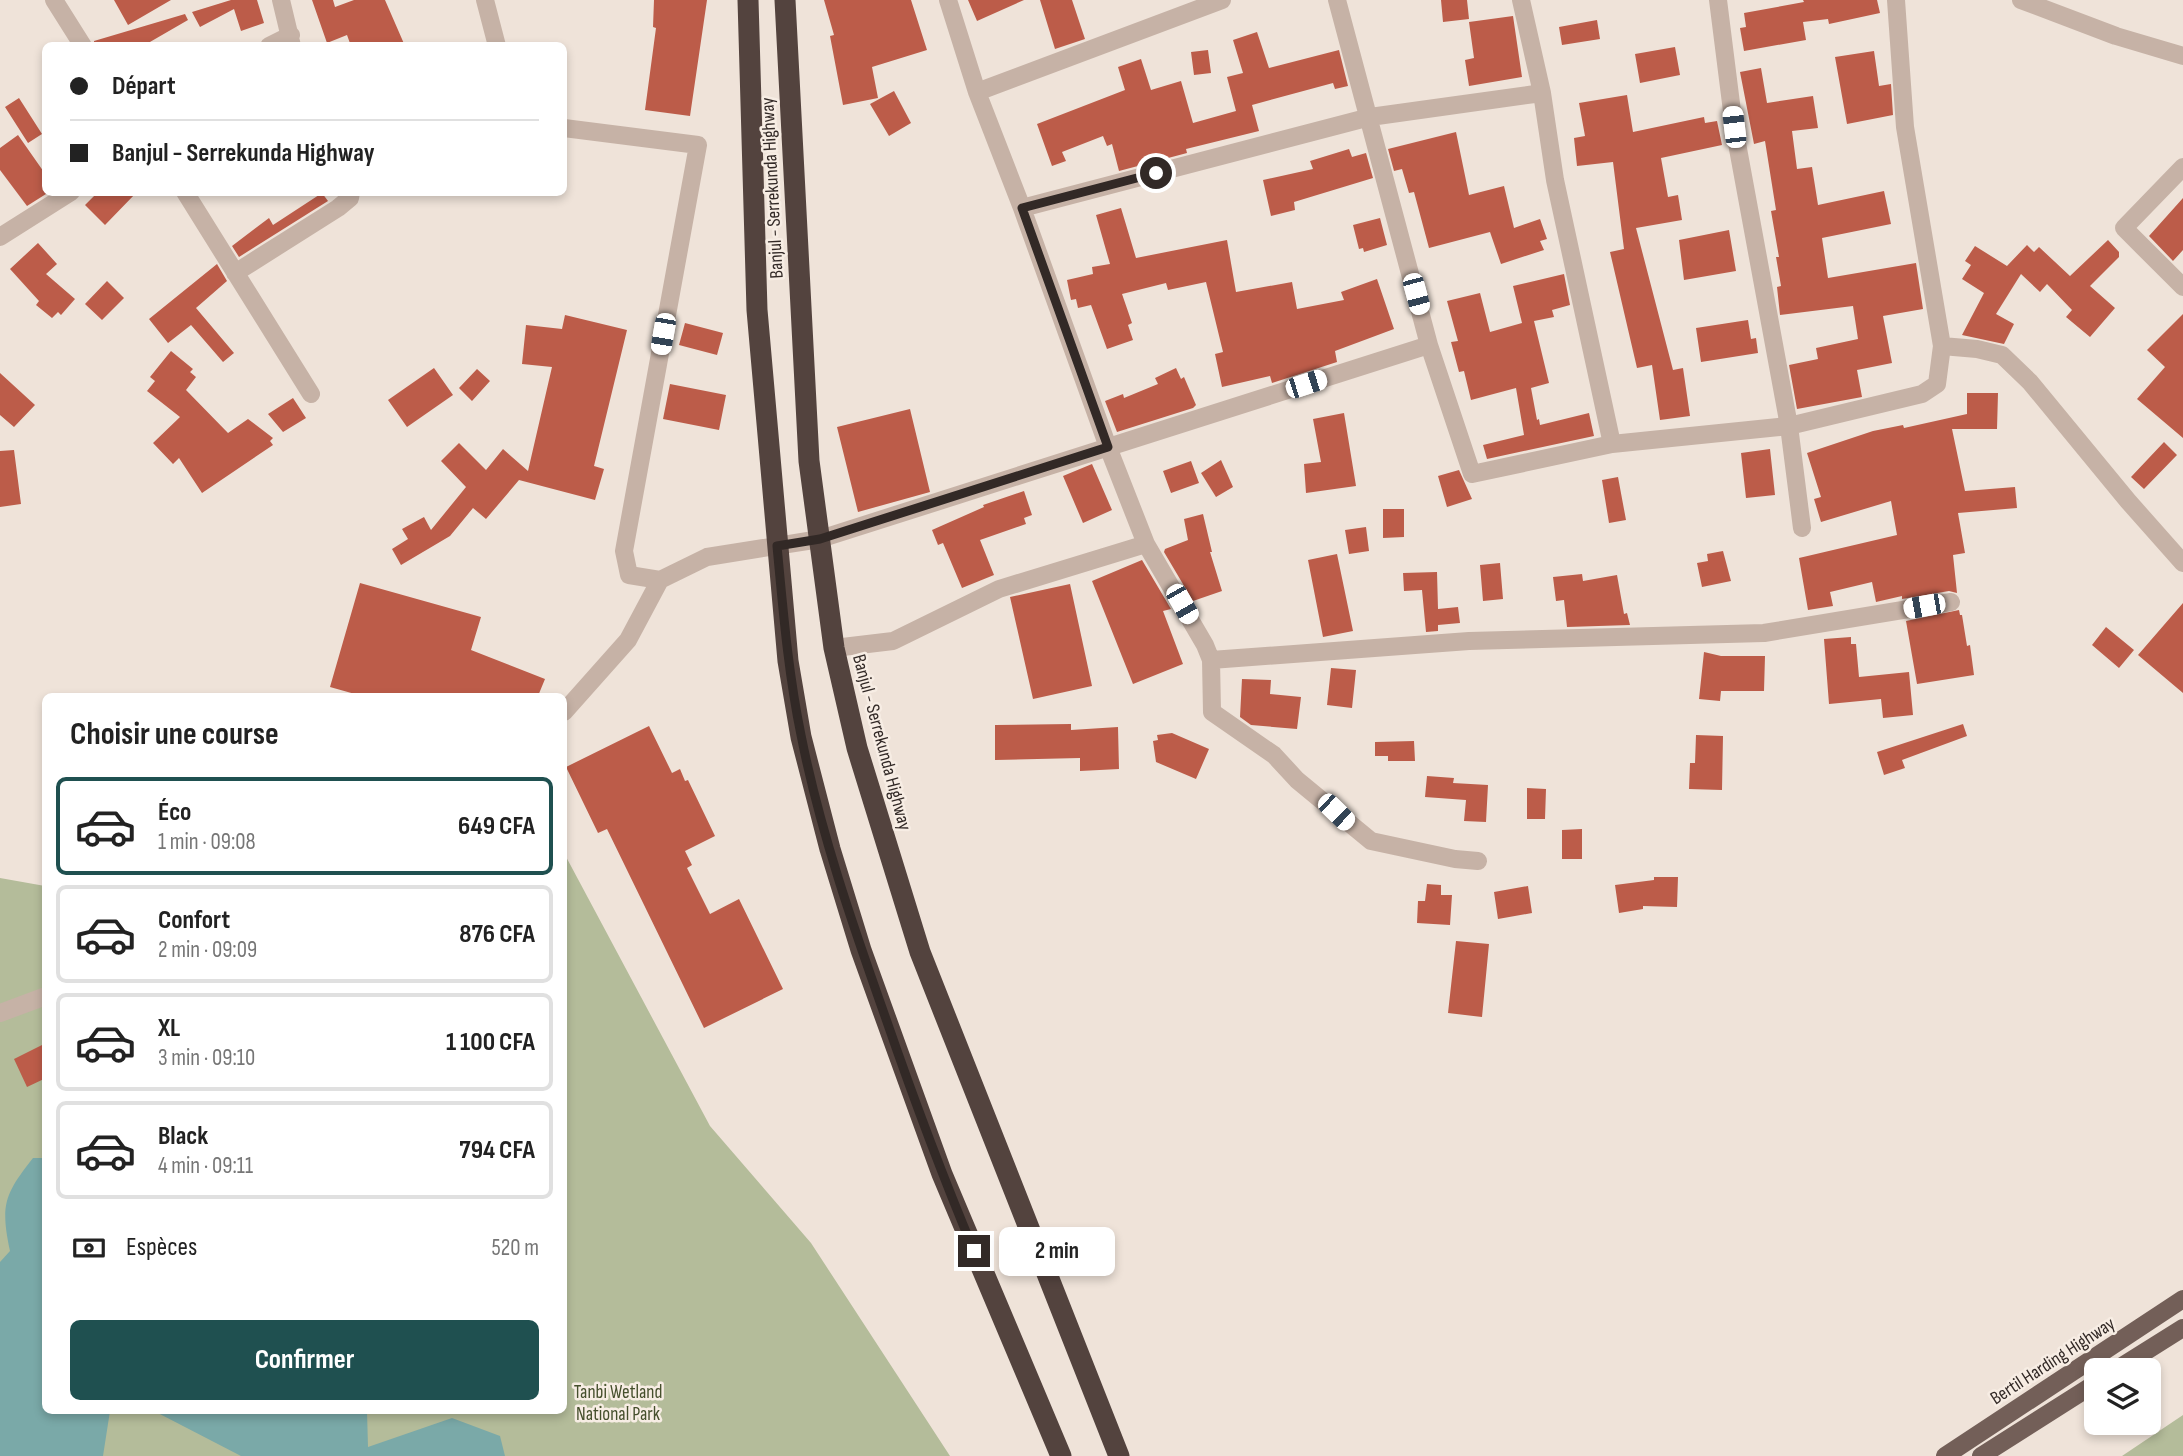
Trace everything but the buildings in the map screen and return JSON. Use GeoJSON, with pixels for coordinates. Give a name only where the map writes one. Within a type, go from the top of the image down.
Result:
{"type":"FeatureCollection","features":[{"type":"Feature","properties":{"kind":"highway","name":"Banjul - Serrekunda Highway"},"geometry":{"type":"LineString","coordinates":[[748,0],[757,310],[788,661],[801,737],[861,950],[942,1174],[1061,1456]]}},
{"type":"Feature","properties":{"kind":"highway","name":"Banjul - Serrekunda Highway"},"geometry":{"type":"LineString","coordinates":[[785,0],[800,329],[809,461],[834,648],[857,748],[920,952],[1119,1456]]}},
{"type":"Feature","properties":{"kind":"main road","name":"Bertil Harding Highway"},"geometry":{"type":"LineString","coordinates":[[1945,1456],[2183,1299]]}},
{"type":"Feature","properties":{"kind":"main road"},"geometry":{"type":"LineString","coordinates":[[2135,1358],[2183,1328]]}},
{"type":"Feature","properties":{"kind":"main road"},"geometry":{"type":"LineString","coordinates":[[1981,1456],[2084,1391]]}},
{"type":"Feature","properties":{"kind":"street"},"geometry":{"type":"LineString","coordinates":[[54,0],[80,42]]}},
{"type":"Feature","properties":{"kind":"street"},"geometry":{"type":"LineString","coordinates":[[281,0],[291,41]]}},
{"type":"Feature","properties":{"kind":"street"},"geometry":{"type":"LineString","coordinates":[[485,0],[496,42]]}},
{"type":"Feature","properties":{"kind":"street"},"geometry":{"type":"LineString","coordinates":[[948,0],[976,92],[1022,208],[1146,544],[1211,660],[1212,712],[1274,755],[1297,780],[1371,841],[1455,859],[1478,861]]}},
{"type":"Feature","properties":{"kind":"street"},"geometry":{"type":"LineString","coordinates":[[976,92],[1222,0]]}},
{"type":"Feature","properties":{"kind":"street"},"geometry":{"type":"LineString","coordinates":[[1337,0],[1429,345],[1472,474],[1612,444],[1789,426],[1922,394],[1937,384],[1942,346],[1905,127],[1896,0]]}},
{"type":"Feature","properties":{"kind":"street"},"geometry":{"type":"LineString","coordinates":[[1521,0],[1542,93],[1555,180],[1612,444]]}},
{"type":"Feature","properties":{"kind":"street"},"geometry":{"type":"LineString","coordinates":[[1718,0],[1734,127],[1789,426],[1802,528]]}},
{"type":"Feature","properties":{"kind":"street"},"geometry":{"type":"LineString","coordinates":[[2021,0],[2116,36],[2183,56]]}},
{"type":"Feature","properties":{"kind":"street"},"geometry":{"type":"LineString","coordinates":[[1022,208],[1370,117],[1542,93]]}},
{"type":"Feature","properties":{"kind":"street"},"geometry":{"type":"LineString","coordinates":[[567,128],[698,145],[624,551],[629,575],[660,580],[707,557],[820,539],[1429,345]]}},
{"type":"Feature","properties":{"kind":"street"},"geometry":{"type":"LineString","coordinates":[[2183,167],[2124,228],[2183,288]]}},
{"type":"Feature","properties":{"kind":"street"},"geometry":{"type":"LineString","coordinates":[[0,237],[65,196]]}},
{"type":"Feature","properties":{"kind":"street"},"geometry":{"type":"LineString","coordinates":[[187,196],[311,394]]}},
{"type":"Feature","properties":{"kind":"street"},"geometry":{"type":"LineString","coordinates":[[235,273],[347,202],[349,196]]}},
{"type":"Feature","properties":{"kind":"street"},"geometry":{"type":"LineString","coordinates":[[1942,346],[1977,349],[2002,355],[2030,382],[2183,563]]}},
{"type":"Feature","properties":{"kind":"street"},"geometry":{"type":"LineString","coordinates":[[834,648],[893,641],[999,589],[1146,544]]}},
{"type":"Feature","properties":{"kind":"street"},"geometry":{"type":"LineString","coordinates":[[567,709],[628,640],[660,580]]}},
{"type":"Feature","properties":{"kind":"street"},"geometry":{"type":"LineString","coordinates":[[1211,660],[1469,641],[1764,633],[1951,602]]}},
{"type":"Feature","properties":{"kind":"street"},"geometry":{"type":"LineString","coordinates":[[0,1013],[42,997]]}},
{"type":"Feature","properties":{"kind":"green space","name":"Tanbi Wetland National Park"},"geometry":{"type":"Polygon","coordinates":[[[567,859],[710,1126],[811,1243],[950,1456],[0,1456],[0,878],[42,885],[42,1414],[567,1414],[567,859]]]}},
{"type":"Feature","properties":{"kind":"green space"},"geometry":{"type":"Polygon","coordinates":[[[2183,1415],[2183,1456],[2122,1456],[2153,1435],[2161,1435],[2161,1430],[2183,1415]]]}},
{"type":"Feature","properties":{"kind":"water"},"geometry":{"type":"Polygon","coordinates":[[[33,1158],[42,1158],[42,1414],[110,1414],[103,1456],[0,1456],[0,1262],[10,1251],[5,1222],[6,1210],[7,1200],[16,1181],[33,1158]]]}},
{"type":"Feature","properties":{"kind":"water"},"geometry":{"type":"Polygon","coordinates":[[[160,1414],[367,1414],[368,1447],[452,1418],[500,1436],[505,1456],[241,1456],[160,1414]]]}},
{"type":"Feature","properties":{"kind":"route"},"geometry":{"type":"LineString","coordinates":[[974,1251],[942,1174],[861,950],[830,849],[801,737],[792,686],[777,546],[820,539],[1108,447],[1022,208],[1156,173]]}}]}
